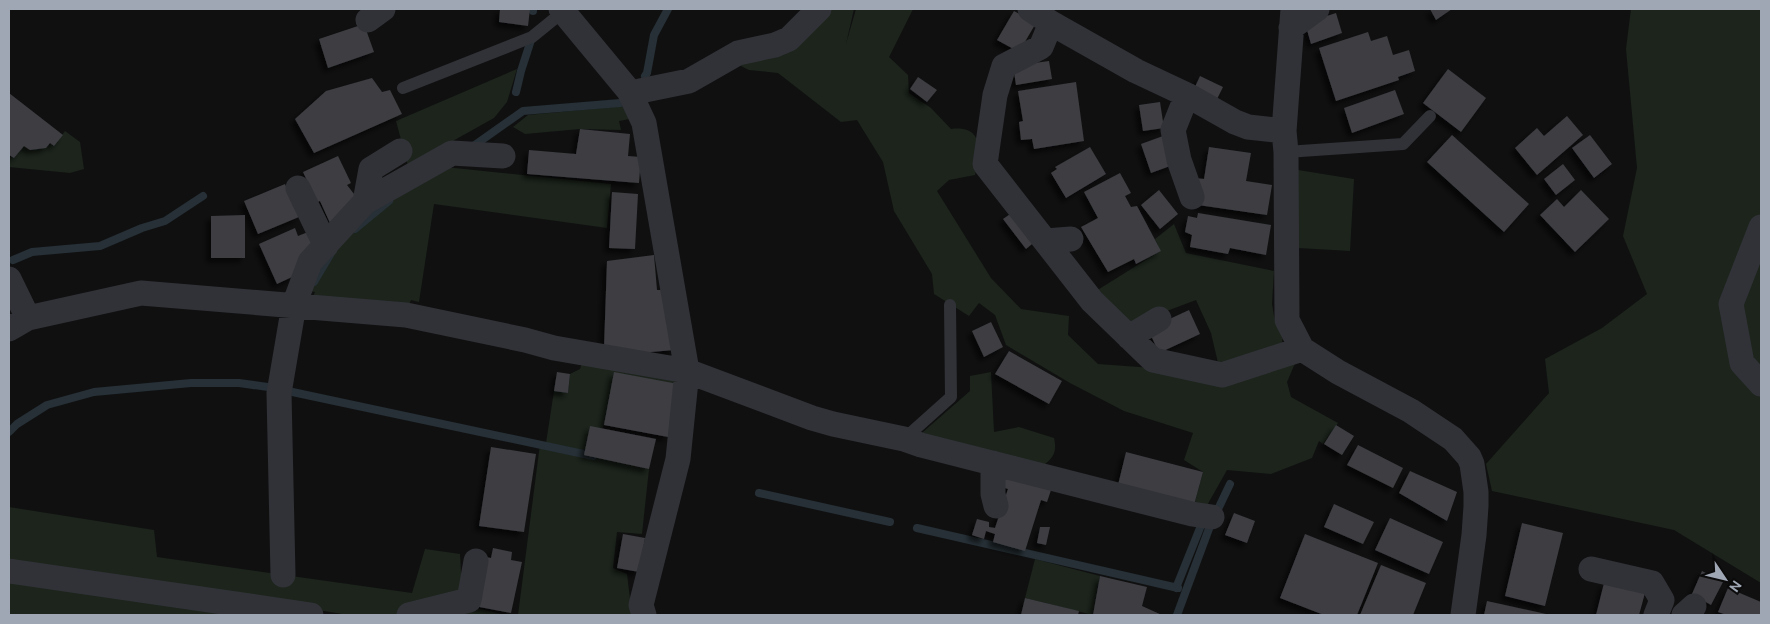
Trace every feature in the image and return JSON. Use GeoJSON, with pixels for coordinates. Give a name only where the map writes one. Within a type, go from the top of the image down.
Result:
{"type":"FeatureCollection","features":[{"type":"Feature","properties":{"kind":"street"},"geometry":{"type":"LineString","coordinates":[[632,94],[690,81],[738,53],[775,45],[789,39],[819,9]]}},
{"type":"Feature","properties":{"kind":"street"},"geometry":{"type":"LineString","coordinates":[[1030,9],[1051,24],[1136,72],[1187,95],[1235,122],[1285,142]]}},
{"type":"Feature","properties":{"kind":"street"},"geometry":{"type":"LineString","coordinates":[[1317,9],[1292,18],[1285,142],[1287,320],[1302,349],[1338,372],[1411,411],[1453,439],[1469,457],[1472,464],[1476,499],[1474,535],[1463,615]]}},
{"type":"Feature","properties":{"kind":"street"},"geometry":{"type":"LineString","coordinates":[[563,10],[632,94],[644,123],[687,371],[678,460],[641,605],[644,615]]}},
{"type":"Feature","properties":{"kind":"street"},"geometry":{"type":"LineString","coordinates":[[1051,24],[1041,47],[1004,66],[995,95],[996,144],[985,164],[1092,300],[1153,360],[1222,376],[1302,349]]}},
{"type":"Feature","properties":{"kind":"street"},"geometry":{"type":"LineString","coordinates":[[1187,95],[1173,130],[1179,160],[1192,196]]}},
{"type":"Feature","properties":{"kind":"street"},"geometry":{"type":"LineString","coordinates":[[365,202],[371,169],[400,151]]}},
{"type":"Feature","properties":{"kind":"street"},"geometry":{"type":"LineString","coordinates":[[283,575],[279,393],[294,305],[310,262],[365,202],[452,153],[502,156]]}},
{"type":"Feature","properties":{"kind":"street"},"geometry":{"type":"LineString","coordinates":[[298,188],[326,246]]}},
{"type":"Feature","properties":{"kind":"street"},"geometry":{"type":"LineString","coordinates":[[1761,227],[1731,304],[1742,363],[1761,384]]}},
{"type":"Feature","properties":{"kind":"street"},"geometry":{"type":"LineString","coordinates":[[1046,241],[1071,239]]}},
{"type":"Feature","properties":{"kind":"street"},"geometry":{"type":"LineString","coordinates":[[9,279],[18,324],[141,293],[406,315],[554,348],[687,371],[826,422],[904,439],[921,445],[1192,514],[1212,517]]}},
{"type":"Feature","properties":{"kind":"street"},"geometry":{"type":"LineString","coordinates":[[1129,337],[1159,319]]}},
{"type":"Feature","properties":{"kind":"street"},"geometry":{"type":"LineString","coordinates":[[993,463],[993,494],[996,506]]}},
{"type":"Feature","properties":{"kind":"street"},"geometry":{"type":"LineString","coordinates":[[409,615],[469,600],[476,561]]}},
{"type":"Feature","properties":{"kind":"street"},"geometry":{"type":"LineString","coordinates":[[1591,568],[1652,583],[1662,600],[1656,615]]}},
{"type":"Feature","properties":{"kind":"street"},"geometry":{"type":"LineString","coordinates":[[9,571],[311,615]]}},
{"type":"Feature","properties":{"kind":"lane"},"geometry":{"type":"LineString","coordinates":[[403,88],[532,37],[563,10]]}},
{"type":"Feature","properties":{"kind":"lane"},"geometry":{"type":"LineString","coordinates":[[1285,142],[1403,144],[1430,116]]}},
{"type":"Feature","properties":{"kind":"lane"},"geometry":{"type":"LineString","coordinates":[[904,439],[952,397],[950,305]]}},
{"type":"Feature","properties":{"kind":"shaded area"},"geometry":{"type":"Polygon","coordinates":[[[831,9],[854,9],[846,44],[856,9],[913,9],[889,57],[908,75],[909,93],[931,108],[951,129],[970,131],[978,142],[979,149],[975,175],[949,180],[937,191],[991,278],[1021,309],[1069,316],[1068,335],[1098,364],[1153,368],[1296,361],[1287,382],[1291,397],[1338,423],[1323,444],[1319,441],[1312,458],[1271,474],[1227,470],[1205,509],[1194,505],[1203,472],[1184,460],[1193,433],[1124,411],[1070,383],[1006,345],[995,315],[979,303],[969,316],[934,294],[932,274],[894,211],[883,162],[857,120],[841,122],[778,73],[749,70],[733,62],[831,9]]]}},
{"type":"Feature","properties":{"kind":"shaded area"},"geometry":{"type":"Polygon","coordinates":[[[1631,9],[1761,9],[1761,583],[1674,530],[1492,491],[1486,464],[1549,393],[1545,359],[1602,328],[1647,294],[1623,236],[1637,168],[1626,49],[1631,9]]]}},
{"type":"Feature","properties":{"kind":"shaded area"},"geometry":{"type":"Polygon","coordinates":[[[517,69],[507,102],[494,118],[408,166],[396,121],[517,69]]]}},
{"type":"Feature","properties":{"kind":"shaded area"},"geometry":{"type":"Polygon","coordinates":[[[624,106],[630,119],[619,121],[621,130],[580,129],[525,134],[513,127],[528,115],[624,106]]]}},
{"type":"Feature","properties":{"kind":"shaded area"},"geometry":{"type":"Polygon","coordinates":[[[65,131],[80,142],[84,169],[70,173],[9,167],[9,155],[14,158],[24,146],[30,150],[46,148],[50,143],[54,146],[65,131]]]}},
{"type":"Feature","properties":{"kind":"shaded area"},"geometry":{"type":"Polygon","coordinates":[[[445,167],[611,184],[607,228],[434,204],[419,302],[411,300],[407,310],[312,299],[315,292],[310,291],[339,245],[387,204],[445,167]]]}},
{"type":"Feature","properties":{"kind":"shaded area"},"geometry":{"type":"Polygon","coordinates":[[[1298,170],[1354,179],[1350,251],[1298,248],[1298,170]]]}},
{"type":"Feature","properties":{"kind":"shaded area"},"geometry":{"type":"Polygon","coordinates":[[[1174,224],[1186,253],[1274,271],[1272,304],[1275,322],[1283,337],[1280,352],[1219,367],[1211,333],[1196,300],[1156,315],[1130,330],[1096,291],[1160,251],[1155,239],[1174,224]]]}},
{"type":"Feature","properties":{"kind":"shaded area"},"geometry":{"type":"Polygon","coordinates":[[[584,357],[676,376],[678,384],[604,425],[602,429],[590,427],[585,452],[546,443],[554,391],[568,393],[570,374],[580,369],[584,357]]]}},
{"type":"Feature","properties":{"kind":"shaded area"},"geometry":{"type":"Polygon","coordinates":[[[991,372],[994,432],[1019,427],[1054,438],[1054,453],[1044,465],[921,441],[923,432],[970,391],[970,376],[991,372]]]}},
{"type":"Feature","properties":{"kind":"shaded area"},"geometry":{"type":"Polygon","coordinates":[[[540,444],[649,469],[642,534],[617,532],[613,568],[627,574],[632,615],[518,615],[540,444]]]}},
{"type":"Feature","properties":{"kind":"shaded area"},"geometry":{"type":"Polygon","coordinates":[[[9,507],[154,530],[157,557],[412,593],[425,549],[460,554],[462,590],[450,602],[506,615],[348,615],[128,578],[9,561],[9,507]]]}},
{"type":"Feature","properties":{"kind":"shaded area"},"geometry":{"type":"Polygon","coordinates":[[[1035,559],[1100,576],[1093,615],[1025,598],[1035,559]]]}},
{"type":"Feature","properties":{"kind":"shaded area"},"geometry":{"type":"Polygon","coordinates":[[[9,578],[301,615],[9,615],[9,578]]]}},
{"type":"Feature","properties":{"kind":"building"},"geometry":{"type":"Polygon","coordinates":[[[500,9],[530,9],[528,26],[499,22],[500,9]]]}},
{"type":"Feature","properties":{"kind":"building"},"geometry":{"type":"Polygon","coordinates":[[[1430,9],[1452,9],[1436,20],[1430,9]]]}},
{"type":"Feature","properties":{"kind":"building"},"geometry":{"type":"Polygon","coordinates":[[[1014,11],[1036,23],[1019,52],[997,40],[1014,11]]]}},
{"type":"Feature","properties":{"kind":"building"},"geometry":{"type":"Polygon","coordinates":[[[1336,13],[1342,33],[1311,44],[1305,23],[1336,13]]]}},
{"type":"Feature","properties":{"kind":"building"},"geometry":{"type":"Polygon","coordinates":[[[364,24],[374,52],[328,68],[319,39],[364,24]]]}},
{"type":"Feature","properties":{"kind":"building"},"geometry":{"type":"Polygon","coordinates":[[[1368,32],[1371,41],[1387,36],[1393,55],[1409,50],[1415,71],[1398,77],[1399,80],[1336,101],[1319,48],[1368,32]]]}},
{"type":"Feature","properties":{"kind":"building"},"geometry":{"type":"Polygon","coordinates":[[[1049,61],[1052,79],[1016,85],[1013,66],[1049,61]]]}},
{"type":"Feature","properties":{"kind":"building"},"geometry":{"type":"Polygon","coordinates":[[[1448,69],[1486,98],[1461,132],[1423,103],[1448,69]]]}},
{"type":"Feature","properties":{"kind":"building"},"geometry":{"type":"Polygon","coordinates":[[[1200,76],[1223,87],[1216,101],[1194,89],[1200,76]]]}},
{"type":"Feature","properties":{"kind":"building"},"geometry":{"type":"Polygon","coordinates":[[[918,77],[937,90],[927,102],[910,89],[918,77]]]}},
{"type":"Feature","properties":{"kind":"building"},"geometry":{"type":"Polygon","coordinates":[[[372,78],[382,92],[390,90],[402,114],[314,153],[295,119],[326,91],[372,78]]]}},
{"type":"Feature","properties":{"kind":"building"},"geometry":{"type":"Polygon","coordinates":[[[1076,82],[1084,141],[1034,149],[1032,139],[1021,140],[1019,122],[1023,121],[1018,91],[1076,82]]]}},
{"type":"Feature","properties":{"kind":"building"},"geometry":{"type":"Polygon","coordinates":[[[1395,90],[1404,114],[1352,133],[1344,108],[1395,90]]]}},
{"type":"Feature","properties":{"kind":"building"},"geometry":{"type":"Polygon","coordinates":[[[9,93],[63,135],[54,146],[50,143],[46,148],[30,150],[24,146],[14,158],[9,155],[9,93]]]}},
{"type":"Feature","properties":{"kind":"building"},"geometry":{"type":"Polygon","coordinates":[[[1160,102],[1164,128],[1143,131],[1139,105],[1160,102]]]}},
{"type":"Feature","properties":{"kind":"building"},"geometry":{"type":"Polygon","coordinates":[[[1567,116],[1583,135],[1537,175],[1515,148],[1537,128],[1544,136],[1567,116]]]}},
{"type":"Feature","properties":{"kind":"building"},"geometry":{"type":"Polygon","coordinates":[[[580,129],[630,134],[628,156],[641,157],[639,183],[527,174],[529,150],[576,154],[580,129]]]}},
{"type":"Feature","properties":{"kind":"building"},"geometry":{"type":"Polygon","coordinates":[[[1452,135],[1529,204],[1504,232],[1427,162],[1452,135]]]}},
{"type":"Feature","properties":{"kind":"building"},"geometry":{"type":"Polygon","coordinates":[[[1590,135],[1612,164],[1594,178],[1572,148],[1590,135]]]}},
{"type":"Feature","properties":{"kind":"building"},"geometry":{"type":"Polygon","coordinates":[[[1163,136],[1173,165],[1151,173],[1141,144],[1163,136]]]}},
{"type":"Feature","properties":{"kind":"building"},"geometry":{"type":"Polygon","coordinates":[[[1090,147],[1106,174],[1066,198],[1051,173],[1057,169],[1055,167],[1090,147]]]}},
{"type":"Feature","properties":{"kind":"building"},"geometry":{"type":"Polygon","coordinates":[[[1209,147],[1251,153],[1246,181],[1272,185],[1267,215],[1198,205],[1195,178],[1204,179],[1209,147]]]}},
{"type":"Feature","properties":{"kind":"building"},"geometry":{"type":"Polygon","coordinates":[[[338,156],[351,183],[347,185],[358,199],[330,223],[320,201],[317,202],[303,172],[338,156]]]}},
{"type":"Feature","properties":{"kind":"building"},"geometry":{"type":"Polygon","coordinates":[[[1563,164],[1575,180],[1556,195],[1544,179],[1563,164]]]}},
{"type":"Feature","properties":{"kind":"building"},"geometry":{"type":"Polygon","coordinates":[[[1120,173],[1131,193],[1125,196],[1131,207],[1137,206],[1161,251],[1136,264],[1134,259],[1108,272],[1081,227],[1098,218],[1084,192],[1120,173]]]}},
{"type":"Feature","properties":{"kind":"building"},"geometry":{"type":"Polygon","coordinates":[[[285,184],[299,217],[258,234],[244,201],[285,184]]]}},
{"type":"Feature","properties":{"kind":"building"},"geometry":{"type":"Polygon","coordinates":[[[1159,190],[1178,214],[1160,229],[1141,205],[1159,190]]]}},
{"type":"Feature","properties":{"kind":"building"},"geometry":{"type":"Polygon","coordinates":[[[1581,190],[1609,219],[1575,252],[1540,215],[1557,199],[1564,207],[1581,190]]]}},
{"type":"Feature","properties":{"kind":"building"},"geometry":{"type":"Polygon","coordinates":[[[612,192],[638,194],[635,249],[609,248],[612,192]]]}},
{"type":"Feature","properties":{"kind":"building"},"geometry":{"type":"Polygon","coordinates":[[[1016,210],[1038,239],[1026,249],[1003,219],[1016,210]]]}},
{"type":"Feature","properties":{"kind":"building"},"geometry":{"type":"Polygon","coordinates":[[[1198,213],[1271,225],[1266,255],[1230,248],[1228,254],[1190,247],[1192,235],[1185,232],[1188,216],[1197,218],[1198,213]]]}},
{"type":"Feature","properties":{"kind":"building"},"geometry":{"type":"Polygon","coordinates":[[[245,215],[245,258],[211,258],[211,216],[245,215]]]}},
{"type":"Feature","properties":{"kind":"building"},"geometry":{"type":"Polygon","coordinates":[[[295,228],[298,236],[308,232],[314,243],[292,277],[277,284],[259,244],[295,228]]]}},
{"type":"Feature","properties":{"kind":"building"},"geometry":{"type":"Polygon","coordinates":[[[654,255],[657,290],[665,290],[675,350],[627,354],[604,348],[607,261],[654,255]]]}},
{"type":"Feature","properties":{"kind":"building"},"geometry":{"type":"Polygon","coordinates":[[[1189,310],[1200,334],[1159,353],[1148,329],[1189,310]]]}},
{"type":"Feature","properties":{"kind":"building"},"geometry":{"type":"Polygon","coordinates":[[[991,322],[1003,347],[984,357],[972,331],[991,322]]]}},
{"type":"Feature","properties":{"kind":"building"},"geometry":{"type":"Polygon","coordinates":[[[1009,351],[1062,381],[1049,404],[995,374],[1009,351]]]}},
{"type":"Feature","properties":{"kind":"building"},"geometry":{"type":"Polygon","coordinates":[[[557,372],[570,374],[568,393],[554,391],[557,372]]]}},
{"type":"Feature","properties":{"kind":"building"},"geometry":{"type":"Polygon","coordinates":[[[614,372],[678,384],[668,437],[604,425],[614,372]]]}},
{"type":"Feature","properties":{"kind":"building"},"geometry":{"type":"Polygon","coordinates":[[[1336,425],[1354,436],[1342,455],[1324,444],[1336,425]]]}},
{"type":"Feature","properties":{"kind":"building"},"geometry":{"type":"Polygon","coordinates":[[[590,426],[656,439],[649,469],[584,455],[590,426]]]}},
{"type":"Feature","properties":{"kind":"building"},"geometry":{"type":"Polygon","coordinates":[[[1358,445],[1403,468],[1393,488],[1347,465],[1358,445]]]}},
{"type":"Feature","properties":{"kind":"building"},"geometry":{"type":"Polygon","coordinates":[[[491,447],[536,454],[524,532],[479,526],[491,447]]]}},
{"type":"Feature","properties":{"kind":"building"},"geometry":{"type":"Polygon","coordinates":[[[1126,452],[1203,472],[1194,505],[1118,485],[1126,452]]]}},
{"type":"Feature","properties":{"kind":"building"},"geometry":{"type":"Polygon","coordinates":[[[1410,471],[1457,492],[1447,521],[1399,493],[1410,471]]]}},
{"type":"Feature","properties":{"kind":"building"},"geometry":{"type":"Polygon","coordinates":[[[1007,475],[1052,487],[1047,502],[1041,500],[1025,551],[993,542],[995,534],[986,531],[984,539],[972,535],[977,519],[989,522],[989,527],[995,528],[1008,489],[1002,487],[1007,475]]]}},
{"type":"Feature","properties":{"kind":"building"},"geometry":{"type":"Polygon","coordinates":[[[1334,504],[1374,522],[1363,544],[1324,527],[1334,504]]]}},
{"type":"Feature","properties":{"kind":"building"},"geometry":{"type":"Polygon","coordinates":[[[1234,513],[1255,521],[1247,543],[1225,535],[1234,513]]]}},
{"type":"Feature","properties":{"kind":"building"},"geometry":{"type":"Polygon","coordinates":[[[1390,518],[1443,542],[1429,574],[1375,550],[1390,518]]]}},
{"type":"Feature","properties":{"kind":"building"},"geometry":{"type":"Polygon","coordinates":[[[1522,523],[1563,533],[1545,606],[1505,596],[1522,523]]]}},
{"type":"Feature","properties":{"kind":"building"},"geometry":{"type":"Polygon","coordinates":[[[1040,527],[1050,527],[1046,545],[1037,543],[1040,527]]]}},
{"type":"Feature","properties":{"kind":"building"},"geometry":{"type":"Polygon","coordinates":[[[623,534],[645,538],[639,572],[617,568],[623,534]]]}},
{"type":"Feature","properties":{"kind":"building"},"geometry":{"type":"Polygon","coordinates":[[[1305,534],[1378,563],[1357,615],[1324,615],[1280,598],[1305,534]]]}},
{"type":"Feature","properties":{"kind":"building"},"geometry":{"type":"Polygon","coordinates":[[[493,548],[512,552],[511,560],[522,562],[511,613],[474,606],[485,557],[491,558],[493,548]]]}},
{"type":"Feature","properties":{"kind":"building"},"geometry":{"type":"Polygon","coordinates":[[[1381,565],[1426,583],[1413,615],[1360,615],[1381,565]]]}},
{"type":"Feature","properties":{"kind":"building"},"geometry":{"type":"Polygon","coordinates":[[[1702,571],[1723,582],[1711,605],[1692,594],[1702,571]]]}},
{"type":"Feature","properties":{"kind":"building"},"geometry":{"type":"Polygon","coordinates":[[[1100,576],[1147,587],[1142,606],[1162,615],[1093,615],[1100,576]]]}},
{"type":"Feature","properties":{"kind":"building"},"geometry":{"type":"Polygon","coordinates":[[[1604,583],[1645,593],[1639,615],[1596,615],[1604,583]]]}},
{"type":"Feature","properties":{"kind":"building"},"geometry":{"type":"Polygon","coordinates":[[[1728,588],[1761,602],[1761,615],[1727,615],[1718,612],[1728,588]]]}},
{"type":"Feature","properties":{"kind":"building"},"geometry":{"type":"Polygon","coordinates":[[[1025,598],[1079,611],[1078,615],[1021,615],[1025,598]]]}},
{"type":"Feature","properties":{"kind":"building"},"geometry":{"type":"Polygon","coordinates":[[[1487,601],[1546,614],[1546,615],[1484,615],[1487,601]]]}},
{"type":"Feature","properties":{"kind":"waterway"},"geometry":{"type":"LineString","coordinates":[[645,76],[654,35],[668,9]]}},
{"type":"Feature","properties":{"kind":"waterway"},"geometry":{"type":"LineString","coordinates":[[516,92],[532,37]]}},
{"type":"Feature","properties":{"kind":"waterway"},"geometry":{"type":"LineString","coordinates":[[472,147],[523,111],[620,103]]}},
{"type":"Feature","properties":{"kind":"waterway"},"geometry":{"type":"LineString","coordinates":[[13,260],[32,252],[100,246],[142,228],[165,221],[203,196]]}},
{"type":"Feature","properties":{"kind":"waterway"},"geometry":{"type":"LineString","coordinates":[[355,229],[389,201]]}},
{"type":"Feature","properties":{"kind":"waterway"},"geometry":{"type":"LineString","coordinates":[[314,282],[330,255]]}},
{"type":"Feature","properties":{"kind":"waterway"},"geometry":{"type":"LineString","coordinates":[[9,432],[17,424],[47,405],[94,392],[191,383],[239,383],[275,388]]}},
{"type":"Feature","properties":{"kind":"waterway"},"geometry":{"type":"LineString","coordinates":[[283,390],[593,456]]}},
{"type":"Feature","properties":{"kind":"waterway"},"geometry":{"type":"LineString","coordinates":[[1177,615],[1210,526],[1230,484]]}},
{"type":"Feature","properties":{"kind":"waterway"},"geometry":{"type":"LineString","coordinates":[[759,493],[890,522]]}},
{"type":"Feature","properties":{"kind":"waterway"},"geometry":{"type":"LineString","coordinates":[[1176,588],[1202,523],[1198,522]]}},
{"type":"Feature","properties":{"kind":"waterway"},"geometry":{"type":"LineString","coordinates":[[917,528],[1178,588]]}}]}
